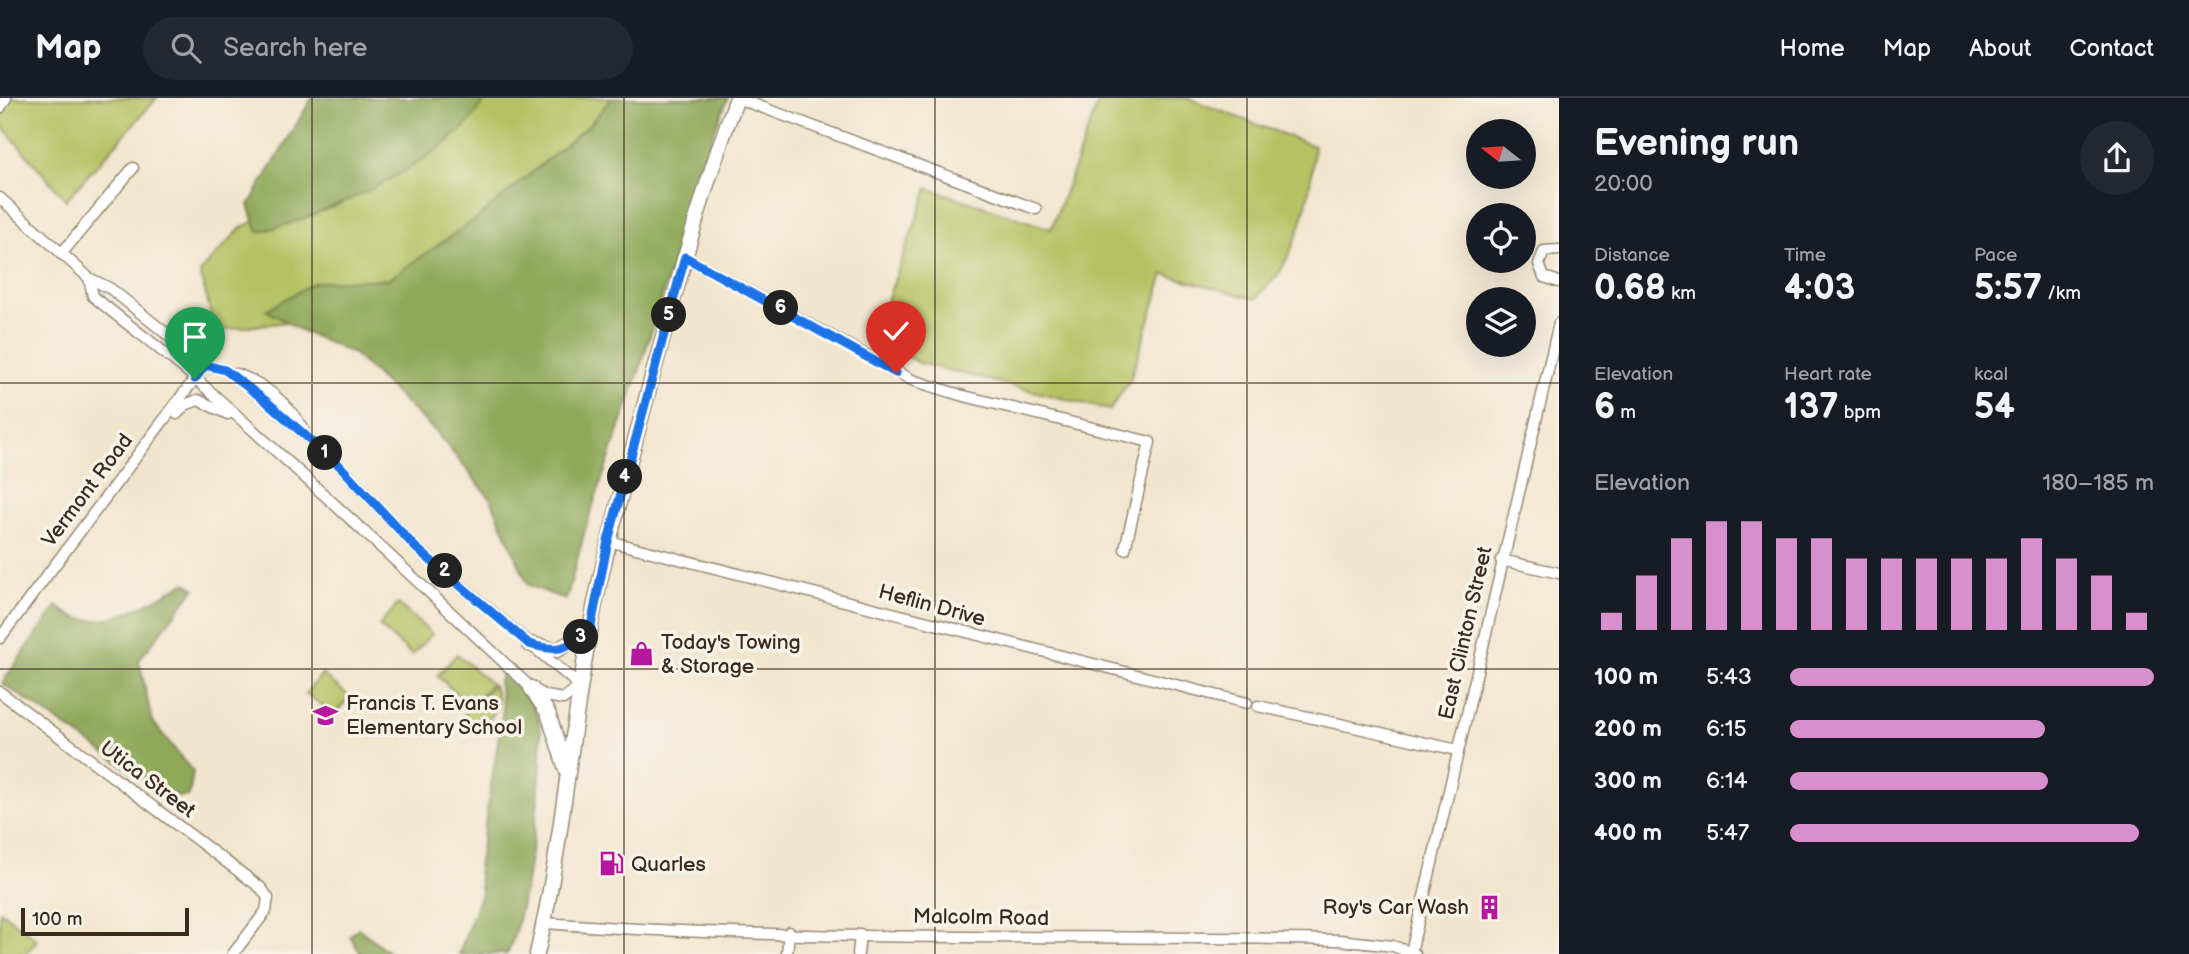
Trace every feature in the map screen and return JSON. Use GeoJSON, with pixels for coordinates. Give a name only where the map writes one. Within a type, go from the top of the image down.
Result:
{"type":"FeatureCollection","features":[{"type":"Feature","properties":{"kind":"main road"},"geometry":{"type":"LineString","coordinates":[[537,954],[568,775],[580,687],[608,541],[685,257],[713,162],[737,98]]}},
{"type":"Feature","properties":{"kind":"main road"},"geometry":{"type":"LineString","coordinates":[[529,644],[557,650],[590,631]]}},
{"type":"Feature","properties":{"kind":"main road"},"geometry":{"type":"LineString","coordinates":[[531,688],[548,713],[568,775]]}},
{"type":"Feature","properties":{"kind":"street"},"geometry":{"type":"LineString","coordinates":[[0,108],[6,98]]}},
{"type":"Feature","properties":{"kind":"street"},"geometry":{"type":"LineString","coordinates":[[737,98],[1037,209]]}},
{"type":"Feature","properties":{"kind":"street"},"geometry":{"type":"LineString","coordinates":[[61,254],[133,168]]}},
{"type":"Feature","properties":{"kind":"street"},"geometry":{"type":"LineString","coordinates":[[0,198],[89,278],[111,289],[205,365],[225,370],[313,442],[340,466],[416,548],[580,687],[563,699],[547,696],[531,688],[404,572],[351,517],[195,379],[93,296],[89,278]]}},
{"type":"Feature","properties":{"kind":"street"},"geometry":{"type":"LineString","coordinates":[[1559,250],[1544,251],[1539,264],[1544,277],[1559,282]]}},
{"type":"Feature","properties":{"kind":"street"},"geometry":{"type":"LineString","coordinates":[[685,257],[896,373],[931,387],[1150,442],[1125,549]]}},
{"type":"Feature","properties":{"kind":"street","name":"East Clinton Street"},"geometry":{"type":"LineString","coordinates":[[1413,953],[1501,561],[1559,323]]}},
{"type":"Feature","properties":{"kind":"street","name":"Vermont Road"},"geometry":{"type":"LineString","coordinates":[[0,638],[205,365]]}},
{"type":"Feature","properties":{"kind":"street"},"geometry":{"type":"LineString","coordinates":[[159,428],[168,425],[185,405],[198,400],[223,413],[235,415]]}},
{"type":"Feature","properties":{"kind":"street","name":"Heflin Drive"},"geometry":{"type":"LineString","coordinates":[[608,541],[1252,704],[1458,750]]}},
{"type":"Feature","properties":{"kind":"street"},"geometry":{"type":"LineString","coordinates":[[1501,561],[1559,573]]}},
{"type":"Feature","properties":{"kind":"street","name":"Utica Street"},"geometry":{"type":"LineString","coordinates":[[0,692],[250,879],[268,901],[263,916],[233,954]]}},
{"type":"Feature","properties":{"kind":"street","name":"Malcolm Road"},"geometry":{"type":"LineString","coordinates":[[544,923],[860,934],[1339,940],[1413,953]]}},
{"type":"Feature","properties":{"kind":"street"},"geometry":{"type":"LineString","coordinates":[[787,954],[789,932]]}},
{"type":"Feature","properties":{"kind":"street"},"geometry":{"type":"LineString","coordinates":[[858,954],[860,934]]}},
{"type":"Feature","properties":{"kind":"green space"},"geometry":{"type":"Polygon","coordinates":[[[0,98],[157,98],[66,200],[0,124],[0,98]]]}},
{"type":"Feature","properties":{"kind":"green space"},"geometry":{"type":"Polygon","coordinates":[[[312,98],[485,98],[471,119],[448,141],[419,162],[349,200],[258,232],[249,205],[312,98]]]}},
{"type":"Feature","properties":{"kind":"green space"},"geometry":{"type":"Polygon","coordinates":[[[450,98],[638,98],[358,313],[215,331],[200,272],[242,227],[362,170],[450,98]]]}},
{"type":"Feature","properties":{"kind":"green space"},"geometry":{"type":"Polygon","coordinates":[[[612,98],[728,98],[713,134],[636,381],[587,523],[566,600],[528,585],[491,499],[436,432],[354,354],[300,330],[266,310],[315,282],[389,279],[480,216],[590,124],[612,98]]]}},
{"type":"Feature","properties":{"kind":"green space"},"geometry":{"type":"Polygon","coordinates":[[[1100,98],[1187,98],[1314,146],[1311,178],[1300,226],[1281,270],[1272,282],[1255,299],[1164,274],[1130,380],[1110,410],[919,363],[873,339],[928,188],[1051,229],[1100,98]]]}},
{"type":"Feature","properties":{"kind":"green space"},"geometry":{"type":"Polygon","coordinates":[[[185,583],[195,588],[139,660],[152,721],[193,772],[189,796],[169,797],[2,683],[57,606],[72,616],[88,620],[105,619],[138,608],[185,583]]]}},
{"type":"Feature","properties":{"kind":"green space"},"geometry":{"type":"Polygon","coordinates":[[[398,604],[432,634],[412,655],[379,626],[398,604]]]}},
{"type":"Feature","properties":{"kind":"green space"},"geometry":{"type":"Polygon","coordinates":[[[457,654],[491,684],[471,706],[437,676],[457,654]]]}},
{"type":"Feature","properties":{"kind":"green space"},"geometry":{"type":"Polygon","coordinates":[[[322,674],[350,697],[334,715],[306,693],[322,674]]]}},
{"type":"Feature","properties":{"kind":"green space"},"geometry":{"type":"Polygon","coordinates":[[[501,676],[524,695],[539,720],[541,767],[533,838],[521,909],[507,954],[459,954],[481,893],[478,868],[503,710],[499,681],[501,676]]]}},
{"type":"Feature","properties":{"kind":"green space"},"geometry":{"type":"Polygon","coordinates":[[[493,685],[497,698],[496,710],[480,731],[464,715],[493,685]]]}},
{"type":"Feature","properties":{"kind":"green space"},"geometry":{"type":"Polygon","coordinates":[[[0,911],[37,940],[26,954],[0,954],[0,911]]]}},
{"type":"Feature","properties":{"kind":"green space"},"geometry":{"type":"Polygon","coordinates":[[[358,928],[391,954],[361,954],[350,936],[358,928]]]}},
{"type":"Feature","properties":{"kind":"place","name":"Today's Towing & Storage"},"geometry":{"type":"Point","coordinates":[641,654]}},
{"type":"Feature","properties":{"kind":"place","name":"Francis T. Evans Elementary School"},"geometry":{"type":"Point","coordinates":[326,715]}},
{"type":"Feature","properties":{"kind":"place","name":"Quarles"},"geometry":{"type":"Point","coordinates":[611,864]}},
{"type":"Feature","properties":{"kind":"place","name":"Roy's Car Wash"},"geometry":{"type":"Point","coordinates":[1489,907]}},
{"type":"Feature","properties":{"kind":"route"},"geometry":{"type":"LineString","coordinates":[[195,379],[205,365],[225,370],[266,401],[340,466],[416,548],[464,586],[529,644],[546,650],[557,650],[590,631],[601,568],[685,257],[896,373]]}}]}
